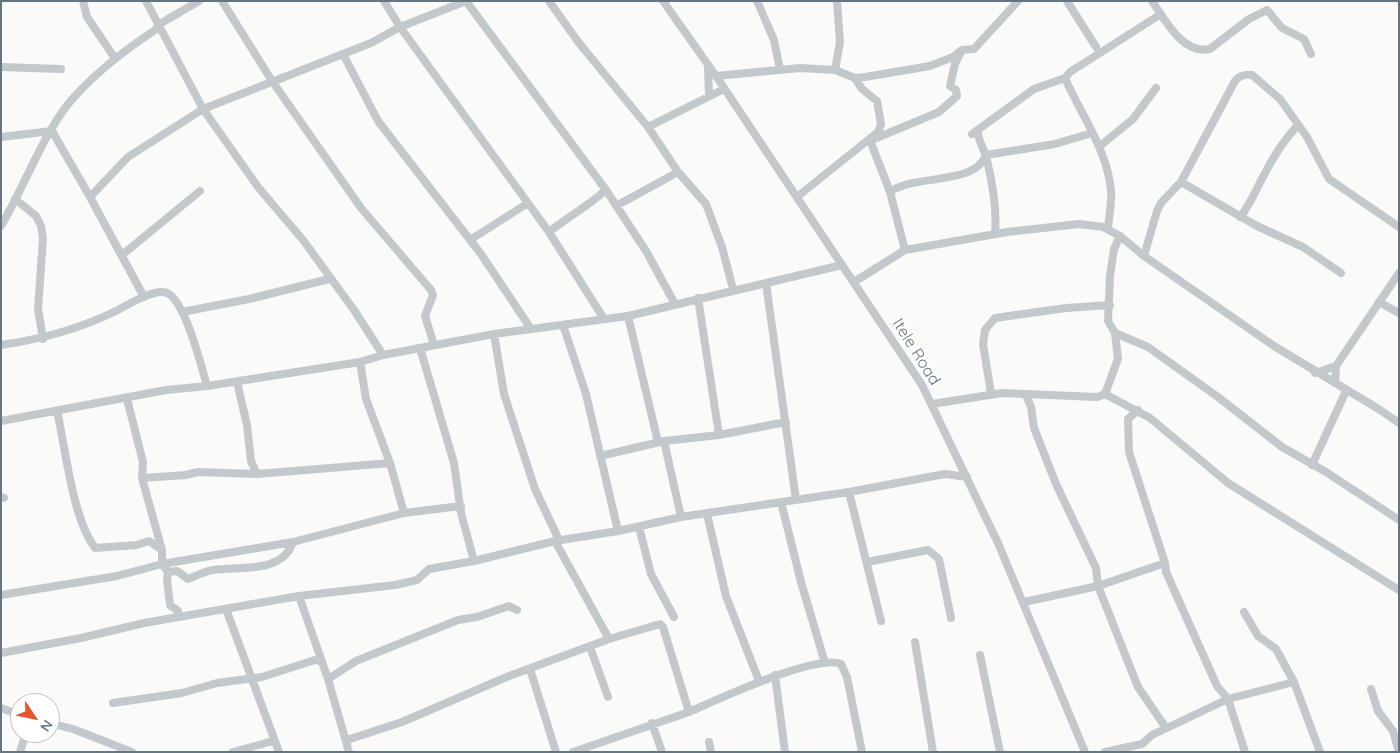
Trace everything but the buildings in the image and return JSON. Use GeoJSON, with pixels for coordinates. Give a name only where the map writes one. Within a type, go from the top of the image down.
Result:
{"type":"FeatureCollection","features":[{"type":"Feature","properties":{"kind":"street"},"geometry":{"type":"LineString","coordinates":[[83,1],[87,17],[114,58]]}},
{"type":"Feature","properties":{"kind":"street"},"geometry":{"type":"LineString","coordinates":[[146,1],[203,109],[258,188],[302,240],[329,279],[354,310],[383,355]]}},
{"type":"Feature","properties":{"kind":"street"},"geometry":{"type":"LineString","coordinates":[[1,226],[52,131],[75,95],[114,58],[155,30],[158,25],[199,1]]}},
{"type":"Feature","properties":{"kind":"street"},"geometry":{"type":"LineString","coordinates":[[222,1],[272,81],[361,208],[431,290],[433,295],[425,316],[434,346]]}},
{"type":"Feature","properties":{"kind":"street"},"geometry":{"type":"LineString","coordinates":[[384,1],[400,27],[549,232],[604,319]]}},
{"type":"Feature","properties":{"kind":"street"},"geometry":{"type":"LineString","coordinates":[[90,197],[128,157],[203,109],[343,54],[400,27],[466,1],[606,190],[646,252],[675,304]]}},
{"type":"Feature","properties":{"kind":"street"},"geometry":{"type":"LineString","coordinates":[[548,1],[579,43],[648,127],[678,172],[706,204],[722,247],[733,289]]}},
{"type":"Feature","properties":{"kind":"street","name":"Itele Road"},"geometry":{"type":"LineString","coordinates":[[663,1],[716,76],[854,282],[932,404],[1024,602],[1085,752]]}},
{"type":"Feature","properties":{"kind":"street"},"geometry":{"type":"LineString","coordinates":[[757,1],[774,40],[780,70]]}},
{"type":"Feature","properties":{"kind":"street"},"geometry":{"type":"LineString","coordinates":[[1067,1],[1096,47]]}},
{"type":"Feature","properties":{"kind":"street"},"geometry":{"type":"LineString","coordinates":[[1152,1],[1169,29],[1186,43],[1203,50],[1210,48],[1249,19],[1267,10],[1282,28],[1304,39],[1311,54]]}},
{"type":"Feature","properties":{"kind":"street"},"geometry":{"type":"LineString","coordinates":[[835,70],[840,42],[837,2]]}},
{"type":"Feature","properties":{"kind":"street"},"geometry":{"type":"LineString","coordinates":[[716,76],[737,72],[800,68],[835,70],[855,78],[880,76],[894,71],[930,66],[948,60],[962,50],[974,49],[1014,3]]}},
{"type":"Feature","properties":{"kind":"street"},"geometry":{"type":"LineString","coordinates":[[995,234],[996,220],[986,155],[975,132],[1034,89],[1065,78],[1070,72],[1161,14]]}},
{"type":"Feature","properties":{"kind":"street"},"geometry":{"type":"LineString","coordinates":[[870,140],[928,117],[951,103],[957,96],[956,90],[950,86],[951,81],[955,64],[962,50]]}},
{"type":"Feature","properties":{"kind":"street"},"geometry":{"type":"LineString","coordinates":[[343,54],[378,121],[470,240],[531,329]]}},
{"type":"Feature","properties":{"kind":"street"},"geometry":{"type":"LineString","coordinates":[[708,66],[709,96]]}},
{"type":"Feature","properties":{"kind":"street"},"geometry":{"type":"LineString","coordinates":[[1,67],[61,69]]}},
{"type":"Feature","properties":{"kind":"street"},"geometry":{"type":"LineString","coordinates":[[1144,256],[1161,203],[1181,182],[1235,81],[1242,75],[1252,75],[1280,100],[1307,137],[1332,182],[1399,227]]}},
{"type":"Feature","properties":{"kind":"street"},"geometry":{"type":"LineString","coordinates":[[797,197],[878,132],[881,124],[877,101],[862,89],[855,78]]}},
{"type":"Feature","properties":{"kind":"street"},"geometry":{"type":"LineString","coordinates":[[1065,78],[1100,146],[1110,187],[1108,229]]}},
{"type":"Feature","properties":{"kind":"street"},"geometry":{"type":"LineString","coordinates":[[648,127],[724,88]]}},
{"type":"Feature","properties":{"kind":"street"},"geometry":{"type":"LineString","coordinates":[[1100,146],[1133,119],[1156,88]]}},
{"type":"Feature","properties":{"kind":"street"},"geometry":{"type":"LineString","coordinates":[[1240,217],[1249,206],[1266,169],[1283,143],[1298,125]]}},
{"type":"Feature","properties":{"kind":"street"},"geometry":{"type":"LineString","coordinates":[[1,137],[52,131]]}},
{"type":"Feature","properties":{"kind":"street"},"geometry":{"type":"LineString","coordinates":[[52,131],[144,297]]}},
{"type":"Feature","properties":{"kind":"street"},"geometry":{"type":"LineString","coordinates":[[986,155],[1055,144],[1092,133]]}},
{"type":"Feature","properties":{"kind":"street"},"geometry":{"type":"LineString","coordinates":[[870,140],[890,192],[905,250]]}},
{"type":"Feature","properties":{"kind":"street"},"geometry":{"type":"LineString","coordinates":[[890,192],[911,184],[950,177],[974,168],[983,162],[986,155]]}},
{"type":"Feature","properties":{"kind":"street"},"geometry":{"type":"LineString","coordinates":[[616,206],[678,172]]}},
{"type":"Feature","properties":{"kind":"street"},"geometry":{"type":"LineString","coordinates":[[1181,182],[1240,217],[1303,247],[1341,273]]}},
{"type":"Feature","properties":{"kind":"street"},"geometry":{"type":"LineString","coordinates":[[122,255],[200,190]]}},
{"type":"Feature","properties":{"kind":"street"},"geometry":{"type":"LineString","coordinates":[[549,232],[566,218],[585,208],[606,190]]}},
{"type":"Feature","properties":{"kind":"street"},"geometry":{"type":"LineString","coordinates":[[15,199],[36,216],[44,239],[38,309],[43,339]]}},
{"type":"Feature","properties":{"kind":"street"},"geometry":{"type":"LineString","coordinates":[[470,240],[528,203]]}},
{"type":"Feature","properties":{"kind":"street"},"geometry":{"type":"LineString","coordinates":[[996,220],[1007,232]]}},
{"type":"Feature","properties":{"kind":"street"},"geometry":{"type":"LineString","coordinates":[[854,282],[905,250],[1007,232],[1080,224],[1096,225],[1120,236],[1144,256],[1315,373],[1335,383],[1399,424]]}},
{"type":"Feature","properties":{"kind":"street"},"geometry":{"type":"LineString","coordinates":[[932,404],[991,394],[1097,397],[1104,394],[1118,359],[1115,333],[1108,321],[1114,249],[1120,236]]}},
{"type":"Feature","properties":{"kind":"street"},"geometry":{"type":"LineString","coordinates":[[1,421],[127,399],[166,390],[237,382],[360,362],[383,355],[494,334],[628,316],[733,289],[842,265]]}},
{"type":"Feature","properties":{"kind":"street"},"geometry":{"type":"LineString","coordinates":[[1335,383],[1336,366],[1399,273]]}},
{"type":"Feature","properties":{"kind":"street"},"geometry":{"type":"LineString","coordinates":[[182,312],[249,299],[329,279]]}},
{"type":"Feature","properties":{"kind":"street"},"geometry":{"type":"LineString","coordinates":[[766,283],[796,500]]}},
{"type":"Feature","properties":{"kind":"street"},"geometry":{"type":"LineString","coordinates":[[1,345],[43,339],[93,322],[144,297],[161,292],[168,293],[174,298],[182,312],[207,386]]}},
{"type":"Feature","properties":{"kind":"street"},"geometry":{"type":"LineString","coordinates":[[698,298],[719,435]]}},
{"type":"Feature","properties":{"kind":"street"},"geometry":{"type":"LineString","coordinates":[[1379,302],[1399,312]]}},
{"type":"Feature","properties":{"kind":"street"},"geometry":{"type":"LineString","coordinates":[[991,394],[983,344],[985,330],[995,318],[1038,311],[1110,305]]}},
{"type":"Feature","properties":{"kind":"street"},"geometry":{"type":"LineString","coordinates":[[628,316],[681,517]]}},
{"type":"Feature","properties":{"kind":"street"},"geometry":{"type":"LineString","coordinates":[[563,325],[586,394],[618,531]]}},
{"type":"Feature","properties":{"kind":"street"},"geometry":{"type":"LineString","coordinates":[[1115,333],[1156,353],[1218,397],[1282,447],[1399,520]]}},
{"type":"Feature","properties":{"kind":"street"},"geometry":{"type":"LineString","coordinates":[[494,334],[504,394],[535,489],[557,540],[609,639]]}},
{"type":"Feature","properties":{"kind":"street"},"geometry":{"type":"LineString","coordinates":[[420,348],[454,463],[461,506],[474,561]]}},
{"type":"Feature","properties":{"kind":"street"},"geometry":{"type":"LineString","coordinates":[[360,362],[366,399],[390,463],[404,513]]}},
{"type":"Feature","properties":{"kind":"street"},"geometry":{"type":"LineString","coordinates":[[1315,373],[1336,366]]}},
{"type":"Feature","properties":{"kind":"street"},"geometry":{"type":"LineString","coordinates":[[237,382],[251,461],[257,474]]}},
{"type":"Feature","properties":{"kind":"street"},"geometry":{"type":"LineString","coordinates":[[1312,464],[1346,391]]}},
{"type":"Feature","properties":{"kind":"street"},"geometry":{"type":"LineString","coordinates":[[1104,394],[1138,410],[1180,440],[1228,483],[1399,590]]}},
{"type":"Feature","properties":{"kind":"street"},"geometry":{"type":"LineString","coordinates":[[1026,395],[1031,407],[1034,428],[1056,484],[1096,568],[1098,586],[1138,687],[1166,728]]}},
{"type":"Feature","properties":{"kind":"street"},"geometry":{"type":"LineString","coordinates":[[127,399],[143,462],[142,478],[162,550],[162,564],[168,572],[170,605],[178,611],[179,617]]}},
{"type":"Feature","properties":{"kind":"street"},"geometry":{"type":"LineString","coordinates":[[1138,410],[1128,418],[1129,452],[1165,563],[1166,572],[1217,686],[1228,698],[1245,752]]}},
{"type":"Feature","properties":{"kind":"street"},"geometry":{"type":"LineString","coordinates":[[57,411],[83,527],[92,545],[95,548],[128,546],[149,541],[162,550]]}},
{"type":"Feature","properties":{"kind":"street"},"geometry":{"type":"LineString","coordinates":[[600,456],[661,442],[719,435],[786,422]]}},
{"type":"Feature","properties":{"kind":"street"},"geometry":{"type":"LineString","coordinates":[[142,478],[186,475],[198,472],[257,474],[390,463]]}},
{"type":"Feature","properties":{"kind":"street"},"geometry":{"type":"LineString","coordinates":[[1,653],[81,638],[144,622],[299,596],[395,585],[417,580],[428,569],[474,561],[557,540],[640,527],[681,517],[849,492],[945,474],[967,477]]}},
{"type":"Feature","properties":{"kind":"street"},"geometry":{"type":"LineString","coordinates":[[849,492],[881,621]]}},
{"type":"Feature","properties":{"kind":"street"},"geometry":{"type":"LineString","coordinates":[[781,502],[825,663]]}},
{"type":"Feature","properties":{"kind":"street"},"geometry":{"type":"LineString","coordinates":[[1,596],[117,576],[162,564],[292,542],[404,513],[461,506]]}},
{"type":"Feature","properties":{"kind":"street"},"geometry":{"type":"LineString","coordinates":[[707,514],[726,596],[759,681]]}},
{"type":"Feature","properties":{"kind":"street"},"geometry":{"type":"LineString","coordinates":[[640,527],[651,574],[674,617]]}},
{"type":"Feature","properties":{"kind":"street"},"geometry":{"type":"LineString","coordinates":[[168,572],[177,570],[188,580],[211,570],[278,562],[289,551],[292,542]]}},
{"type":"Feature","properties":{"kind":"street"},"geometry":{"type":"LineString","coordinates":[[866,562],[928,550],[939,559],[951,618]]}},
{"type":"Feature","properties":{"kind":"street"},"geometry":{"type":"LineString","coordinates":[[1024,602],[1098,586],[1165,563]]}},
{"type":"Feature","properties":{"kind":"street"},"geometry":{"type":"LineString","coordinates":[[299,596],[328,679],[349,752]]}},
{"type":"Feature","properties":{"kind":"street"},"geometry":{"type":"LineString","coordinates":[[328,679],[356,661],[458,620],[476,617],[509,606],[517,610]]}},
{"type":"Feature","properties":{"kind":"street"},"geometry":{"type":"LineString","coordinates":[[226,609],[273,741],[279,752]]}},
{"type":"Feature","properties":{"kind":"street"},"geometry":{"type":"LineString","coordinates":[[1244,612],[1258,636],[1276,649],[1294,682],[1320,752]]}},
{"type":"Feature","properties":{"kind":"street"},"geometry":{"type":"LineString","coordinates":[[347,740],[402,722],[590,646],[660,624],[663,627],[689,712]]}},
{"type":"Feature","properties":{"kind":"street"},"geometry":{"type":"LineString","coordinates":[[915,642],[933,752]]}},
{"type":"Feature","properties":{"kind":"street"},"geometry":{"type":"LineString","coordinates":[[590,646],[608,697]]}},
{"type":"Feature","properties":{"kind":"street"},"geometry":{"type":"LineString","coordinates":[[980,655],[1000,752]]}},
{"type":"Feature","properties":{"kind":"street"},"geometry":{"type":"LineString","coordinates":[[113,703],[182,693],[251,677],[262,677],[315,660],[322,661]]}},
{"type":"Feature","properties":{"kind":"street"},"geometry":{"type":"LineString","coordinates":[[573,752],[652,723],[689,712],[759,681],[836,661],[841,664],[847,677],[862,752]]}},
{"type":"Feature","properties":{"kind":"street"},"geometry":{"type":"LineString","coordinates":[[530,669],[556,752]]}},
{"type":"Feature","properties":{"kind":"street"},"geometry":{"type":"LineString","coordinates":[[775,676],[785,752]]}},
{"type":"Feature","properties":{"kind":"street"},"geometry":{"type":"LineString","coordinates":[[1105,752],[1142,744],[1152,735],[1228,698],[1294,682]]}},
{"type":"Feature","properties":{"kind":"street"},"geometry":{"type":"LineString","coordinates":[[1371,689],[1378,711],[1393,731],[1399,752]]}},
{"type":"Feature","properties":{"kind":"street"},"geometry":{"type":"LineString","coordinates":[[652,723],[662,752]]}},
{"type":"Feature","properties":{"kind":"street"},"geometry":{"type":"LineString","coordinates":[[60,726],[132,752]]}},
{"type":"Feature","properties":{"kind":"street"},"geometry":{"type":"LineString","coordinates":[[233,752],[273,741]]}},
{"type":"Feature","properties":{"kind":"street"},"geometry":{"type":"LineString","coordinates":[[709,742],[710,752]]}}]}
